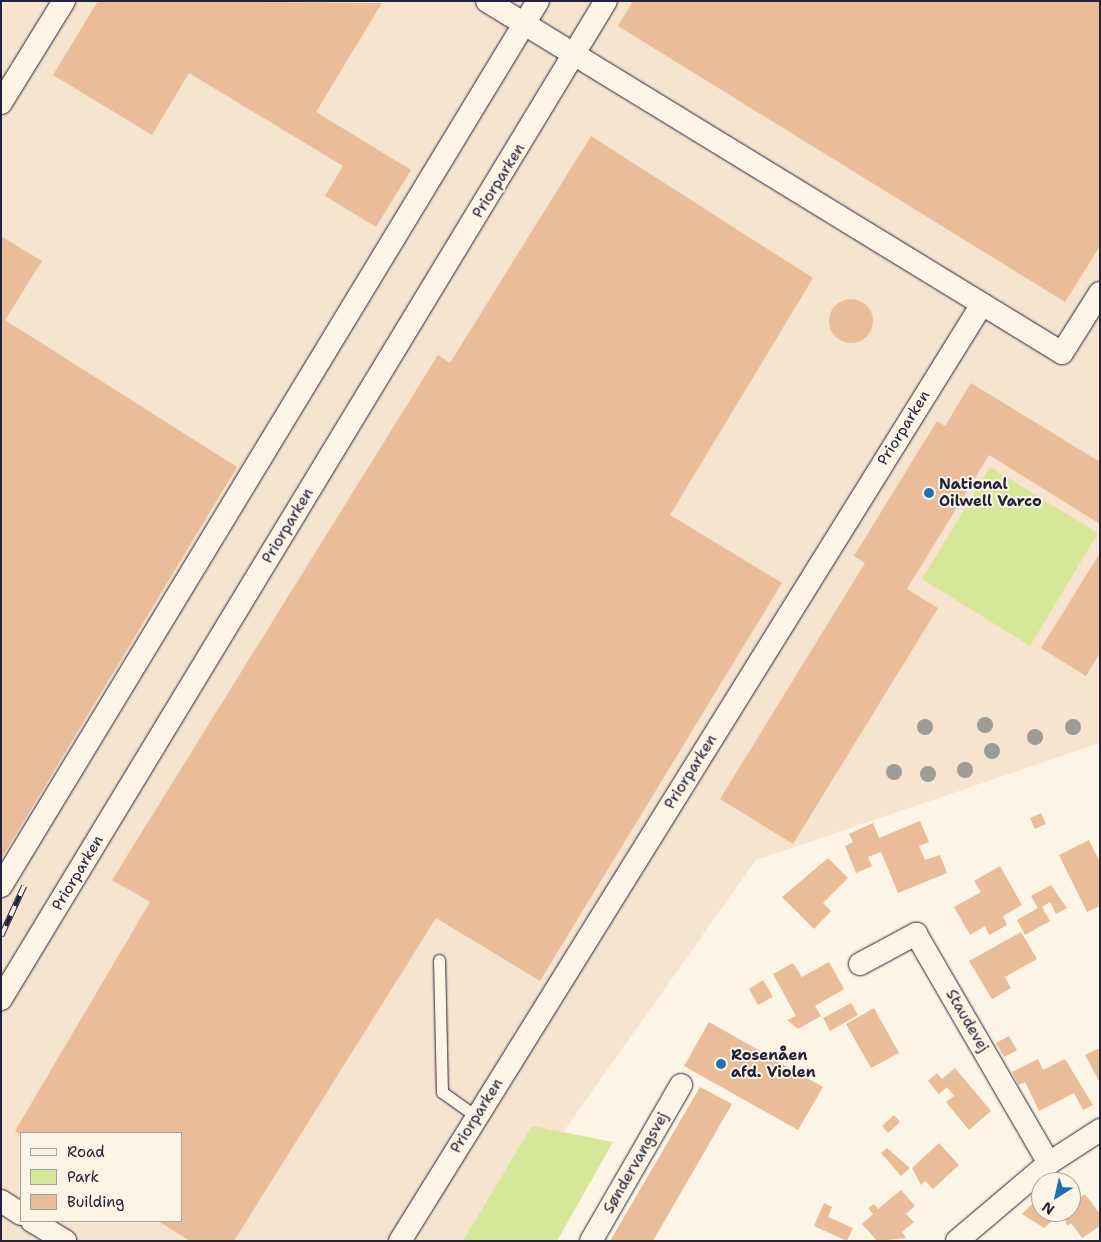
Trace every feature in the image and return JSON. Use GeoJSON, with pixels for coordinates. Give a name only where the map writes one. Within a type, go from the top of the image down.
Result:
{"type":"FeatureCollection","features":[{"type":"Feature","properties":{"kind":"street"},"geometry":{"type":"LineString","coordinates":[[1,103],[64,1]]}},
{"type":"Feature","properties":{"kind":"street"},"geometry":{"type":"LineString","coordinates":[[487,1],[1062,353],[1100,293]]}},
{"type":"Feature","properties":{"kind":"street"},"geometry":{"type":"LineString","coordinates":[[1,886],[538,1]]}},
{"type":"Feature","properties":{"kind":"street","name":"Priorparken"},"geometry":{"type":"LineString","coordinates":[[1,999],[606,1]]}},
{"type":"Feature","properties":{"kind":"street","name":"Priorparken"},"geometry":{"type":"LineString","coordinates":[[400,1241],[982,304]]}},
{"type":"Feature","properties":{"kind":"street","name":"Staudevej"},"geometry":{"type":"LineString","coordinates":[[860,964],[916,934],[1050,1162]]}},
{"type":"Feature","properties":{"kind":"street","name":"Søndervangsvej"},"geometry":{"type":"LineString","coordinates":[[592,1241],[681,1085]]}},
{"type":"Feature","properties":{"kind":"street"},"geometry":{"type":"LineString","coordinates":[[957,1241],[1050,1162],[1100,1130]]}},
{"type":"Feature","properties":{"kind":"street"},"geometry":{"type":"LineString","coordinates":[[1,1202],[20,1213]]}},
{"type":"Feature","properties":{"kind":"street"},"geometry":{"type":"LineString","coordinates":[[34,1222],[65,1241]]}},
{"type":"Feature","properties":{"kind":"lane"},"geometry":{"type":"LineString","coordinates":[[439,960],[442,1092],[477,1116]]}},
{"type":"Feature","properties":{"kind":"shaded area"},"geometry":{"type":"Polygon","coordinates":[[[1,1],[1100,1],[1100,743],[756,860],[486,1241],[1,1241],[1,1]]]}},
{"type":"Feature","properties":{"kind":"green space"},"geometry":{"type":"Polygon","coordinates":[[[990,467],[1098,533],[1030,646],[922,579],[990,467]]]}},
{"type":"Feature","properties":{"kind":"green space"},"geometry":{"type":"Polygon","coordinates":[[[532,1126],[613,1142],[557,1241],[463,1241],[532,1126]]]}},
{"type":"Feature","properties":{"kind":"building"},"geometry":{"type":"Polygon","coordinates":[[[98,1],[382,3],[316,112],[411,170],[376,227],[325,196],[343,166],[189,73],[152,135],[53,75],[98,1]]]}},
{"type":"Feature","properties":{"kind":"building"},"geometry":{"type":"Polygon","coordinates":[[[633,1],[1100,1],[1100,246],[1065,302],[618,26],[633,1]]]}},
{"type":"Feature","properties":{"kind":"building"},"geometry":{"type":"Polygon","coordinates":[[[591,136],[813,278],[670,515],[782,583],[540,981],[436,918],[234,1241],[190,1241],[160,1222],[182,1222],[182,1132],[20,1132],[20,1135],[15,1131],[150,902],[112,880],[438,355],[450,363],[591,136]]]}},
{"type":"Feature","properties":{"kind":"building"},"geometry":{"type":"Polygon","coordinates":[[[1,236],[42,261],[5,320],[237,467],[1,859],[1,236]]]}},
{"type":"Feature","properties":{"kind":"building"},"geometry":{"type":"Polygon","coordinates":[[[851,299],[863,303],[869,309],[873,321],[869,333],[863,339],[851,343],[839,339],[833,333],[829,321],[833,309],[839,303],[851,299]]]}},
{"type":"Feature","properties":{"kind":"building"},"geometry":{"type":"Polygon","coordinates":[[[971,383],[1100,462],[1100,524],[989,455],[907,589],[938,608],[793,844],[720,799],[865,563],[854,556],[937,421],[945,426],[971,383]]]}},
{"type":"Feature","properties":{"kind":"building"},"geometry":{"type":"Polygon","coordinates":[[[1100,553],[1100,653],[1086,676],[1041,648],[1100,553]]]}},
{"type":"Feature","properties":{"kind":"building"},"geometry":{"type":"Polygon","coordinates":[[[1041,813],[1046,824],[1035,829],[1030,818],[1041,813]]]}},
{"type":"Feature","properties":{"kind":"building"},"geometry":{"type":"Polygon","coordinates":[[[920,821],[929,842],[919,846],[925,860],[940,855],[947,873],[898,893],[881,852],[868,857],[872,866],[856,873],[845,846],[853,842],[849,834],[873,823],[879,838],[920,821]]]}},
{"type":"Feature","properties":{"kind":"building"},"geometry":{"type":"Polygon","coordinates":[[[1089,840],[1100,862],[1100,906],[1087,912],[1059,855],[1089,840]]]}},
{"type":"Feature","properties":{"kind":"building"},"geometry":{"type":"Polygon","coordinates":[[[828,858],[848,878],[823,903],[831,911],[814,929],[782,897],[828,858]]]}},
{"type":"Feature","properties":{"kind":"building"},"geometry":{"type":"Polygon","coordinates":[[[1000,866],[1022,905],[1003,916],[1007,925],[989,935],[985,926],[970,935],[954,907],[981,892],[974,881],[1000,866]]]}},
{"type":"Feature","properties":{"kind":"building"},"geometry":{"type":"Polygon","coordinates":[[[1051,885],[1067,908],[1056,914],[1050,902],[1042,907],[1050,921],[1025,935],[1017,920],[1038,908],[1031,896],[1051,885]]]}},
{"type":"Feature","properties":{"kind":"building"},"geometry":{"type":"Polygon","coordinates":[[[1021,932],[1037,959],[1005,977],[1011,988],[992,999],[969,961],[1021,932]]]}},
{"type":"Feature","properties":{"kind":"building"},"geometry":{"type":"Polygon","coordinates":[[[829,962],[844,989],[815,1006],[821,1016],[798,1029],[787,1020],[796,1016],[773,974],[793,963],[802,977],[829,962]]]}},
{"type":"Feature","properties":{"kind":"building"},"geometry":{"type":"Polygon","coordinates":[[[763,980],[773,997],[758,1005],[749,989],[763,980]]]}},
{"type":"Feature","properties":{"kind":"building"},"geometry":{"type":"Polygon","coordinates":[[[851,1003],[858,1015],[830,1031],[823,1018],[851,1003]]]}},
{"type":"Feature","properties":{"kind":"building"},"geometry":{"type":"Polygon","coordinates":[[[874,1008],[899,1053],[871,1068],[846,1024],[874,1008]]]}},
{"type":"Feature","properties":{"kind":"building"},"geometry":{"type":"Polygon","coordinates":[[[709,1022],[823,1087],[798,1130],[684,1066],[709,1022]]]}},
{"type":"Feature","properties":{"kind":"building"},"geometry":{"type":"Polygon","coordinates":[[[1009,1036],[1017,1050],[1004,1057],[996,1043],[1009,1036]]]}},
{"type":"Feature","properties":{"kind":"building"},"geometry":{"type":"Polygon","coordinates":[[[1100,1048],[1100,1083],[1085,1055],[1100,1048]]]}},
{"type":"Feature","properties":{"kind":"building"},"geometry":{"type":"Polygon","coordinates":[[[1038,1059],[1043,1070],[1065,1059],[1093,1105],[1083,1110],[1074,1093],[1039,1111],[1025,1082],[1019,1085],[1012,1072],[1038,1059]]]}},
{"type":"Feature","properties":{"kind":"building"},"geometry":{"type":"Polygon","coordinates":[[[955,1068],[991,1111],[969,1130],[946,1102],[954,1096],[947,1087],[939,1094],[928,1081],[937,1073],[942,1079],[955,1068]]]}},
{"type":"Feature","properties":{"kind":"building"},"geometry":{"type":"Polygon","coordinates":[[[700,1087],[732,1104],[653,1241],[610,1241],[700,1087]]]}},
{"type":"Feature","properties":{"kind":"building"},"geometry":{"type":"Polygon","coordinates":[[[894,1115],[900,1122],[888,1133],[882,1126],[894,1115]]]}},
{"type":"Feature","properties":{"kind":"building"},"geometry":{"type":"Polygon","coordinates":[[[939,1143],[959,1165],[933,1189],[925,1181],[921,1185],[912,1168],[939,1143]]]}},
{"type":"Feature","properties":{"kind":"building"},"geometry":{"type":"Polygon","coordinates":[[[887,1148],[910,1168],[901,1176],[881,1153],[887,1148]]]}},
{"type":"Feature","properties":{"kind":"building"},"geometry":{"type":"Polygon","coordinates":[[[901,1190],[915,1206],[906,1214],[914,1222],[902,1232],[906,1238],[877,1241],[862,1224],[873,1214],[868,1208],[874,1204],[878,1209],[901,1190]]]}},
{"type":"Feature","properties":{"kind":"building"},"geometry":{"type":"Polygon","coordinates":[[[1085,1194],[1100,1214],[1100,1226],[1082,1238],[1071,1223],[1067,1226],[1066,1222],[1081,1222],[1081,1197],[1085,1194]]]}},
{"type":"Feature","properties":{"kind":"building"},"geometry":{"type":"Polygon","coordinates":[[[824,1203],[832,1207],[828,1217],[853,1228],[847,1241],[814,1226],[824,1203]]]}},
{"type":"Feature","properties":{"kind":"building"},"geometry":{"type":"Polygon","coordinates":[[[1031,1205],[1031,1220],[1022,1214],[1031,1205]]]}},
{"type":"Feature","properties":{"kind":"building"},"geometry":{"type":"Polygon","coordinates":[[[1035,1222],[1051,1222],[1044,1228],[1035,1222]]]}},
{"type":"Feature","properties":{"kind":"railway"},"geometry":{"type":"LineString","coordinates":[[1,936],[24,886]]}},
{"type":"Feature","properties":{"kind":"place","name":"National Oilwell Varco"},"geometry":{"type":"Point","coordinates":[929,493]}},
{"type":"Feature","properties":{"kind":"place","name":"Rosenåen afd. Violen"},"geometry":{"type":"Point","coordinates":[721,1064]}}]}
